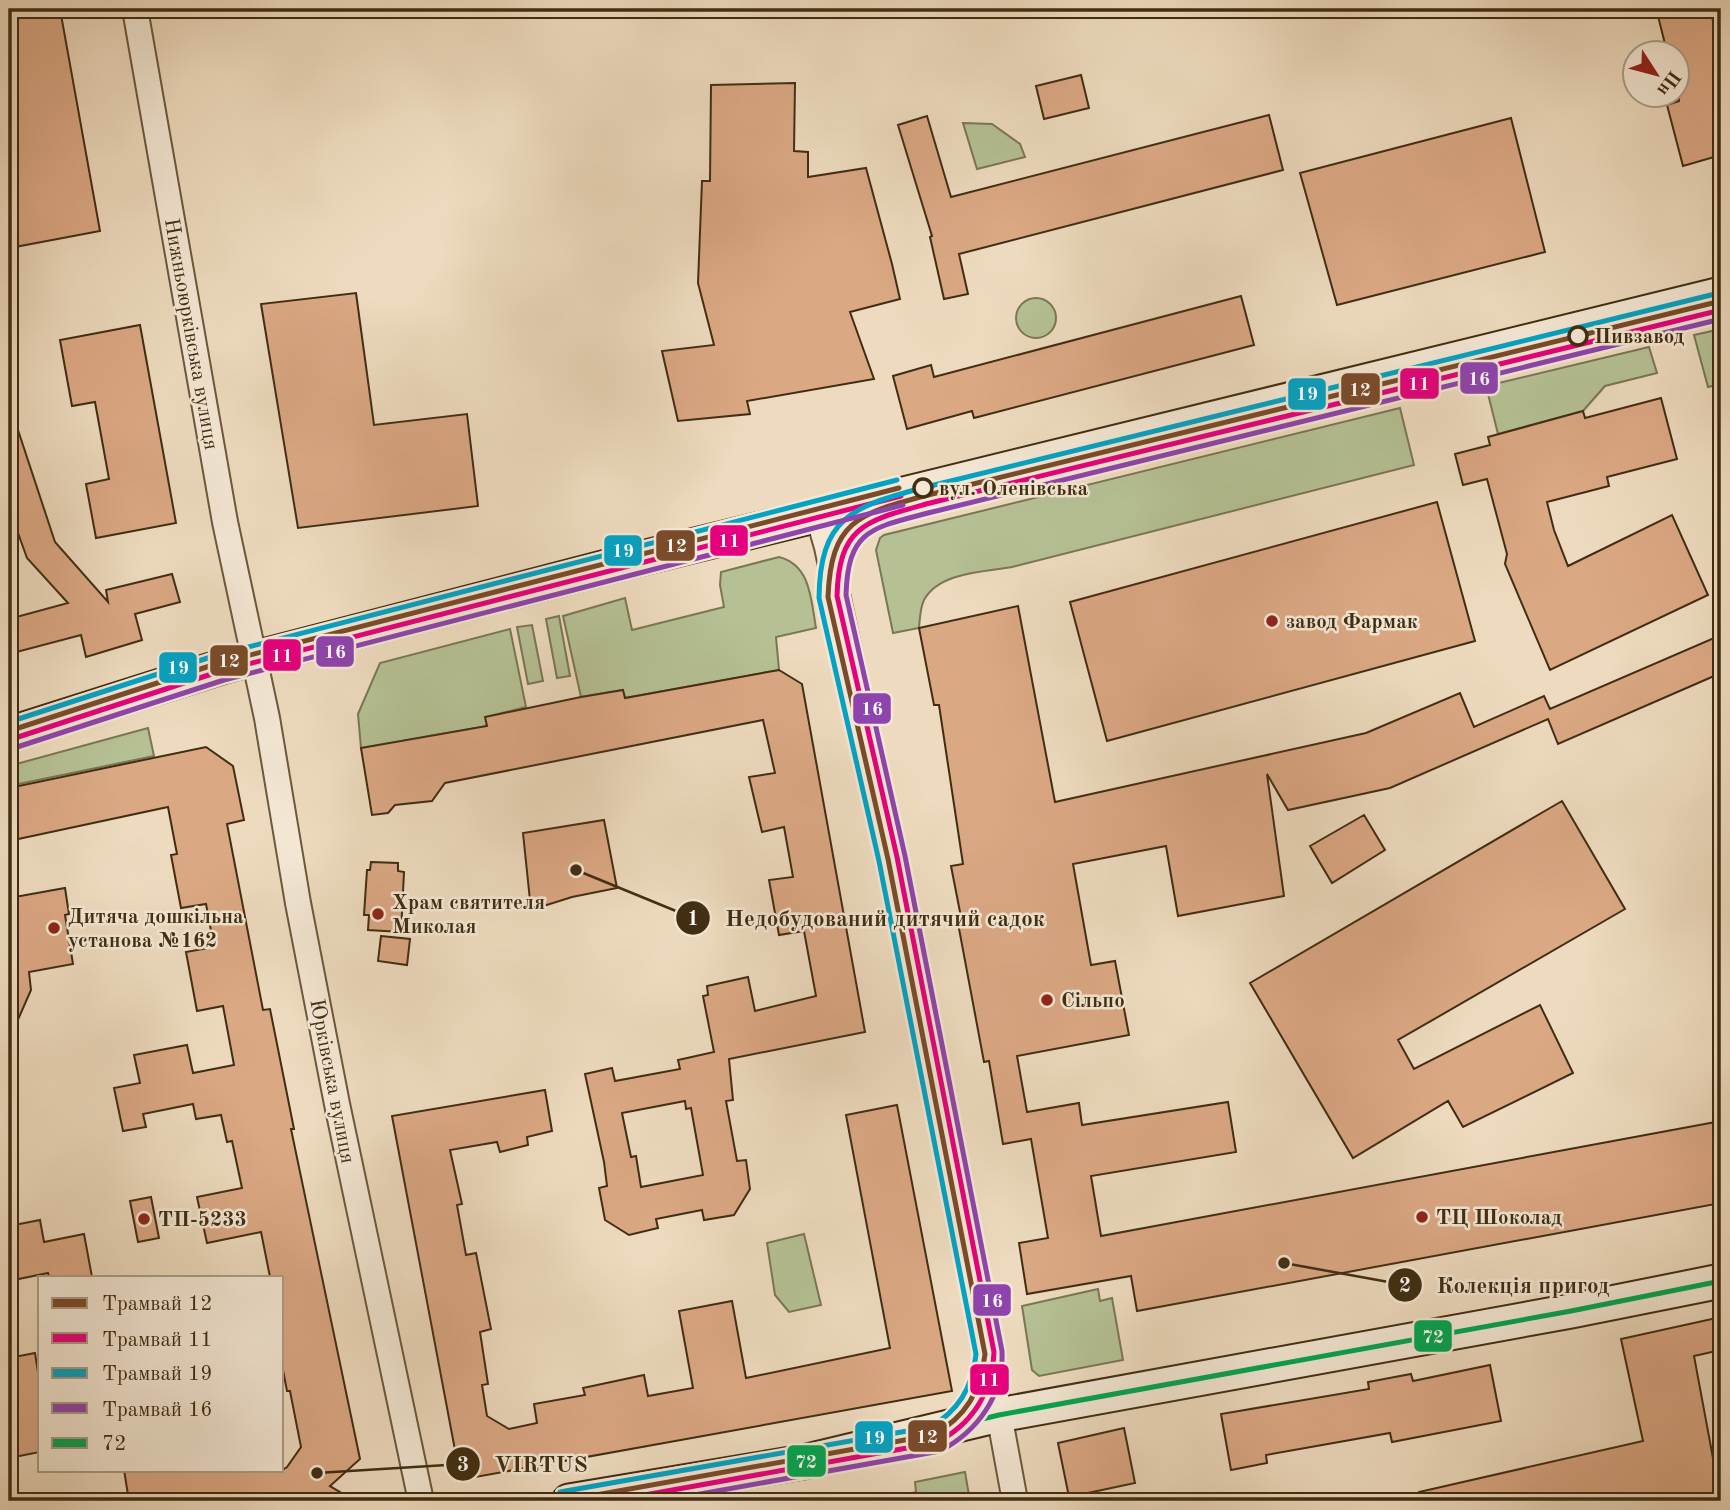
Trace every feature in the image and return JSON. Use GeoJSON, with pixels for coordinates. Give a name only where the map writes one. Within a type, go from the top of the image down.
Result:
{"type":"FeatureCollection","features":[{"type":"Feature","properties":{"kind":"street","name":"Нижньоюрківська вулиця"},"geometry":{"type":"LineString","coordinates":[[135,9],[225,522],[254,659]]}},
{"type":"Feature","properties":{"kind":"street"},"geometry":{"type":"LineString","coordinates":[[9,734],[254,659],[639,559],[1721,294]]}},
{"type":"Feature","properties":{"kind":"street"},"geometry":{"type":"LineString","coordinates":[[818,516],[827,547],[920,984],[1014,1501]]}},
{"type":"Feature","properties":{"kind":"street","name":"Юрківська вулиця"},"geometry":{"type":"LineString","coordinates":[[254,659],[337,1104],[421,1501]]}},
{"type":"Feature","properties":{"kind":"street"},"geometry":{"type":"LineString","coordinates":[[569,1501],[803,1462],[999,1415],[1571,1311],[1721,1280]]}},
{"type":"Feature","properties":{"kind":"green space"},"geometry":{"type":"Polygon","coordinates":[[[963,123],[992,124],[1020,144],[1025,157],[977,169],[963,123]]]}},
{"type":"Feature","properties":{"kind":"green space"},"geometry":{"type":"Polygon","coordinates":[[[1036,298],[1044,299],[1050,304],[1055,310],[1055,326],[1050,332],[1044,337],[1036,338],[1028,337],[1022,332],[1017,326],[1016,318],[1017,310],[1022,304],[1028,299],[1036,298]]]}},
{"type":"Feature","properties":{"kind":"green space"},"geometry":{"type":"Polygon","coordinates":[[[1721,329],[1721,384],[1708,387],[1694,335],[1721,329]]]}},
{"type":"Feature","properties":{"kind":"green space"},"geometry":{"type":"Polygon","coordinates":[[[1649,347],[1657,373],[1605,386],[1583,411],[1498,434],[1486,386],[1649,347]]]}},
{"type":"Feature","properties":{"kind":"green space"},"geometry":{"type":"Polygon","coordinates":[[[1400,408],[1414,465],[1012,567],[963,575],[940,584],[931,591],[924,600],[919,628],[893,633],[876,550],[880,538],[884,535],[1400,408]]]}},
{"type":"Feature","properties":{"kind":"green space"},"geometry":{"type":"Polygon","coordinates":[[[779,557],[798,568],[808,585],[816,628],[776,637],[779,670],[625,698],[622,690],[581,697],[563,616],[625,598],[632,630],[724,607],[720,585],[721,572],[779,557]]]}},
{"type":"Feature","properties":{"kind":"green space"},"geometry":{"type":"Polygon","coordinates":[[[559,616],[570,676],[557,678],[546,619],[559,616]]]}},
{"type":"Feature","properties":{"kind":"green space"},"geometry":{"type":"Polygon","coordinates":[[[532,625],[543,681],[528,684],[517,627],[532,625]]]}},
{"type":"Feature","properties":{"kind":"green space"},"geometry":{"type":"Polygon","coordinates":[[[510,629],[526,707],[486,717],[487,726],[361,748],[358,714],[380,663],[510,629]]]}},
{"type":"Feature","properties":{"kind":"green space"},"geometry":{"type":"Polygon","coordinates":[[[148,728],[154,756],[9,786],[9,766],[148,728]]]}},
{"type":"Feature","properties":{"kind":"green space"},"geometry":{"type":"Polygon","coordinates":[[[804,1234],[821,1305],[789,1312],[775,1295],[767,1243],[804,1234]]]}},
{"type":"Feature","properties":{"kind":"green space"},"geometry":{"type":"Polygon","coordinates":[[[1098,1289],[1100,1301],[1112,1298],[1123,1360],[1039,1376],[1032,1370],[1022,1306],[1098,1289]]]}},
{"type":"Feature","properties":{"kind":"green space"},"geometry":{"type":"Polygon","coordinates":[[[965,1472],[970,1501],[902,1501],[901,1496],[916,1492],[915,1482],[965,1472]]]}},
{"type":"Feature","properties":{"kind":"building"},"geometry":{"type":"Polygon","coordinates":[[[9,9],[60,9],[100,231],[15,247],[9,215],[9,9]]]}},
{"type":"Feature","properties":{"kind":"building"},"geometry":{"type":"Polygon","coordinates":[[[1710,9],[1721,53],[1721,155],[1683,166],[1668,108],[1692,108],[1692,38],[1664,38],[1657,12],[1710,9]]]}},
{"type":"Feature","properties":{"kind":"building"},"geometry":{"type":"Polygon","coordinates":[[[1081,75],[1089,108],[1044,119],[1036,86],[1081,75]]]}},
{"type":"Feature","properties":{"kind":"building"},"geometry":{"type":"Polygon","coordinates":[[[795,83],[794,151],[808,152],[808,177],[866,168],[892,264],[900,299],[850,312],[874,379],[747,401],[750,414],[678,421],[662,351],[714,345],[698,283],[702,181],[710,181],[711,85],[795,83]]]}},
{"type":"Feature","properties":{"kind":"building"},"geometry":{"type":"Polygon","coordinates":[[[1269,115],[1283,170],[959,254],[968,294],[944,299],[930,237],[932,236],[898,125],[927,116],[951,197],[1269,115]]]}},
{"type":"Feature","properties":{"kind":"building"},"geometry":{"type":"Polygon","coordinates":[[[1511,118],[1545,252],[1337,305],[1300,173],[1511,118]]]}},
{"type":"Feature","properties":{"kind":"building"},"geometry":{"type":"Polygon","coordinates":[[[356,293],[374,425],[467,414],[478,506],[298,528],[261,304],[356,293]]]}},
{"type":"Feature","properties":{"kind":"building"},"geometry":{"type":"Polygon","coordinates":[[[1241,296],[1254,345],[974,418],[972,411],[907,429],[893,376],[931,365],[934,377],[1241,296]]]}},
{"type":"Feature","properties":{"kind":"building"},"geometry":{"type":"Polygon","coordinates":[[[140,325],[176,523],[96,538],[86,484],[109,479],[95,402],[72,406],[60,340],[140,325]]]}},
{"type":"Feature","properties":{"kind":"building"},"geometry":{"type":"Polygon","coordinates":[[[1661,398],[1677,459],[1607,477],[1609,486],[1547,502],[1568,566],[1672,515],[1708,595],[1550,670],[1505,564],[1507,554],[1487,479],[1463,485],[1455,454],[1490,445],[1488,437],[1583,411],[1585,418],[1661,398]]]}},
{"type":"Feature","properties":{"kind":"building"},"geometry":{"type":"Polygon","coordinates":[[[9,415],[13,415],[55,542],[108,602],[106,590],[172,574],[180,602],[135,614],[142,640],[86,657],[81,635],[9,654],[9,619],[68,603],[27,558],[9,508],[9,415]]]}},
{"type":"Feature","properties":{"kind":"building","name":"завод Фармак"},"geometry":{"type":"Polygon","coordinates":[[[1437,502],[1475,641],[1107,741],[1070,602],[1437,502]]]}},
{"type":"Feature","properties":{"kind":"building"},"geometry":{"type":"Polygon","coordinates":[[[1018,606],[1055,802],[1366,733],[1460,693],[1474,727],[1544,696],[1550,709],[1721,635],[1721,673],[1558,744],[1548,719],[1390,788],[1288,810],[1267,774],[1284,896],[1178,916],[1166,846],[1073,864],[1091,965],[1115,961],[1129,1035],[1017,1056],[1027,1112],[1079,1103],[1082,1125],[1228,1102],[1236,1152],[1091,1176],[1101,1236],[1721,1121],[1721,1203],[1137,1311],[1131,1276],[1027,1294],[1019,1243],[1048,1238],[1031,1139],[1003,1144],[989,1061],[984,1062],[957,918],[961,917],[951,866],[963,864],[939,705],[934,705],[919,628],[1018,606]]]}},
{"type":"Feature","properties":{"kind":"building"},"geometry":{"type":"Polygon","coordinates":[[[779,670],[802,684],[865,1032],[729,1059],[733,1100],[726,1101],[737,1161],[746,1160],[750,1189],[734,1215],[704,1220],[702,1210],[656,1219],[658,1228],[629,1235],[605,1220],[599,1188],[607,1186],[604,1162],[585,1074],[612,1068],[615,1081],[680,1069],[678,1060],[714,1052],[703,996],[708,995],[707,986],[748,977],[755,1011],[816,996],[804,931],[779,935],[769,880],[793,877],[784,827],[762,832],[749,777],[775,773],[763,720],[445,783],[432,801],[395,805],[388,813],[372,815],[361,748],[487,726],[485,717],[581,697],[623,690],[625,698],[779,670]],[[685,1101],[622,1113],[631,1157],[636,1156],[641,1187],[703,1175],[691,1108],[686,1109],[685,1101]]]}},
{"type":"Feature","properties":{"kind":"building"},"geometry":{"type":"Polygon","coordinates":[[[206,747],[233,766],[244,820],[227,824],[263,1010],[270,1009],[294,1129],[291,1129],[360,1459],[330,1486],[355,1501],[129,1501],[124,1472],[284,1472],[301,1447],[290,1391],[287,1391],[284,1375],[284,1276],[270,1276],[261,1232],[207,1243],[197,1197],[242,1188],[232,1141],[227,1142],[221,1115],[196,1119],[193,1104],[143,1114],[146,1127],[123,1131],[114,1088],[140,1083],[134,1055],[187,1045],[193,1073],[234,1065],[223,1006],[197,1011],[186,952],[214,947],[206,904],[181,908],[171,855],[177,854],[168,807],[9,841],[9,788],[206,747]]]}},
{"type":"Feature","properties":{"kind":"building"},"geometry":{"type":"Polygon","coordinates":[[[1562,801],[1625,909],[1398,1040],[1414,1069],[1540,1005],[1573,1073],[1463,1127],[1448,1101],[1353,1158],[1250,983],[1562,801]]]}},
{"type":"Feature","properties":{"kind":"building"},"geometry":{"type":"Polygon","coordinates":[[[1364,815],[1385,850],[1332,883],[1310,846],[1364,815]]]}},
{"type":"Feature","properties":{"kind":"building"},"geometry":{"type":"Polygon","coordinates":[[[604,820],[617,888],[572,897],[531,910],[523,833],[604,820]]]}},
{"type":"Feature","properties":{"kind":"building"},"geometry":{"type":"Polygon","coordinates":[[[371,862],[398,863],[398,871],[404,872],[401,932],[368,930],[369,915],[364,915],[367,870],[370,870],[371,862]]]}},
{"type":"Feature","properties":{"kind":"building"},"geometry":{"type":"Polygon","coordinates":[[[65,888],[69,914],[65,915],[73,964],[29,972],[31,990],[9,1040],[9,898],[65,888]]]}},
{"type":"Feature","properties":{"kind":"building"},"geometry":{"type":"Polygon","coordinates":[[[381,936],[410,939],[407,965],[378,961],[381,936]]]}},
{"type":"Feature","properties":{"kind":"building"},"geometry":{"type":"Polygon","coordinates":[[[545,1090],[552,1131],[527,1137],[528,1145],[500,1152],[497,1142],[450,1150],[462,1204],[457,1205],[466,1255],[476,1253],[491,1329],[480,1332],[488,1384],[482,1385],[487,1416],[509,1429],[537,1423],[534,1404],[585,1395],[583,1388],[644,1375],[648,1396],[693,1388],[679,1311],[732,1301],[746,1378],[890,1348],[846,1115],[897,1105],[952,1391],[470,1478],[458,1466],[392,1116],[545,1090]]]}},
{"type":"Feature","properties":{"kind":"building","name":"ТП-5233"},"geometry":{"type":"Polygon","coordinates":[[[151,1197],[159,1238],[138,1242],[130,1201],[151,1197]]]}},
{"type":"Feature","properties":{"kind":"building"},"geometry":{"type":"Polygon","coordinates":[[[40,1220],[44,1242],[84,1234],[92,1276],[49,1276],[48,1273],[9,1281],[9,1226],[40,1220]]]}},
{"type":"Feature","properties":{"kind":"building"},"geometry":{"type":"Polygon","coordinates":[[[1721,1317],[1721,1350],[1694,1356],[1721,1501],[1420,1501],[1419,1492],[1643,1441],[1621,1339],[1721,1317]]]}},
{"type":"Feature","properties":{"kind":"building"},"geometry":{"type":"Polygon","coordinates":[[[35,1353],[38,1372],[38,1452],[9,1458],[9,1408],[17,1407],[9,1358],[35,1353]]]}},
{"type":"Feature","properties":{"kind":"building"},"geometry":{"type":"Polygon","coordinates":[[[1490,1365],[1501,1421],[1392,1442],[1390,1433],[1266,1455],[1267,1463],[1231,1470],[1221,1414],[1369,1389],[1368,1382],[1411,1374],[1413,1381],[1490,1365]]]}},
{"type":"Feature","properties":{"kind":"building"},"geometry":{"type":"Polygon","coordinates":[[[1124,1428],[1135,1483],[1069,1497],[1058,1443],[1124,1428]]]}},
{"type":"Feature","properties":{"kind":"tram line","name":"19"},"geometry":{"type":"LineString","coordinates":[[560,1492],[930,1427],[957,1406],[972,1377],[976,1354],[879,861],[819,598],[826,550],[833,533],[844,520],[876,502],[922,488],[1719,293]]}},
{"type":"Feature","properties":{"kind":"tram line","name":"12"},"geometry":{"type":"LineString","coordinates":[[562,1501],[933,1435],[963,1411],[980,1380],[985,1354],[888,859],[828,597],[835,552],[852,525],[881,509],[924,496],[1721,301]]}},
{"type":"Feature","properties":{"kind":"tram line","name":"11"},"geometry":{"type":"LineString","coordinates":[[611,1501],[935,1443],[960,1427],[969,1417],[978,1406],[989,1381],[994,1352],[897,857],[837,596],[843,554],[859,530],[887,516],[926,504],[1721,310]]}},
{"type":"Feature","properties":{"kind":"tram line","name":"16"},"geometry":{"type":"LineString","coordinates":[[661,1501],[940,1451],[954,1443],[977,1422],[993,1397],[998,1382],[1002,1351],[905,856],[846,595],[852,557],[866,535],[908,518],[1721,319]]}},
{"type":"Feature","properties":{"kind":"tram line","name":"19"},"geometry":{"type":"LineString","coordinates":[[9,722],[217,655],[897,480]]}},
{"type":"Feature","properties":{"kind":"tram line","name":"12"},"geometry":{"type":"LineString","coordinates":[[9,731],[219,663],[899,488]]}},
{"type":"Feature","properties":{"kind":"tram line","name":"11"},"geometry":{"type":"LineString","coordinates":[[12,739],[221,671],[901,496]]}},
{"type":"Feature","properties":{"kind":"tram line","name":"16"},"geometry":{"type":"LineString","coordinates":[[14,748],[224,680],[903,505]]}},
{"type":"Feature","properties":{"kind":"transit line","name":"72"},"geometry":{"type":"LineString","coordinates":[[569,1501],[803,1462],[999,1415],[1571,1311],[1721,1281]]}},
{"type":"Feature","properties":{"kind":"place","name":"Пивзавод"},"geometry":{"type":"Point","coordinates":[1578,336]}},
{"type":"Feature","properties":{"kind":"place","name":"вул. Оленівська"},"geometry":{"type":"Point","coordinates":[923,488]}},
{"type":"Feature","properties":{"kind":"place","name":"завод Фармак"},"geometry":{"type":"Point","coordinates":[1272,621]}},
{"type":"Feature","properties":{"kind":"place","name":"Недобудований дитячий садок"},"geometry":{"type":"Point","coordinates":[576,870]}},
{"type":"Feature","properties":{"kind":"place","name":"Храм святителя Миколая"},"geometry":{"type":"Point","coordinates":[378,914]}},
{"type":"Feature","properties":{"kind":"place","name":"Дитяча дошкільна установа №162"},"geometry":{"type":"Point","coordinates":[54,928]}},
{"type":"Feature","properties":{"kind":"place","name":"Сільпо"},"geometry":{"type":"Point","coordinates":[1047,1000]}},
{"type":"Feature","properties":{"kind":"place","name":"ТЦ Шоколад"},"geometry":{"type":"Point","coordinates":[1422,1217]}},
{"type":"Feature","properties":{"kind":"place","name":"ТП-5233"},"geometry":{"type":"Point","coordinates":[144,1219]}},
{"type":"Feature","properties":{"kind":"place","name":"Колекція пригод"},"geometry":{"type":"Point","coordinates":[1284,1263]}},
{"type":"Feature","properties":{"kind":"place","name":"VIRTUS"},"geometry":{"type":"Point","coordinates":[317,1473]}}]}
